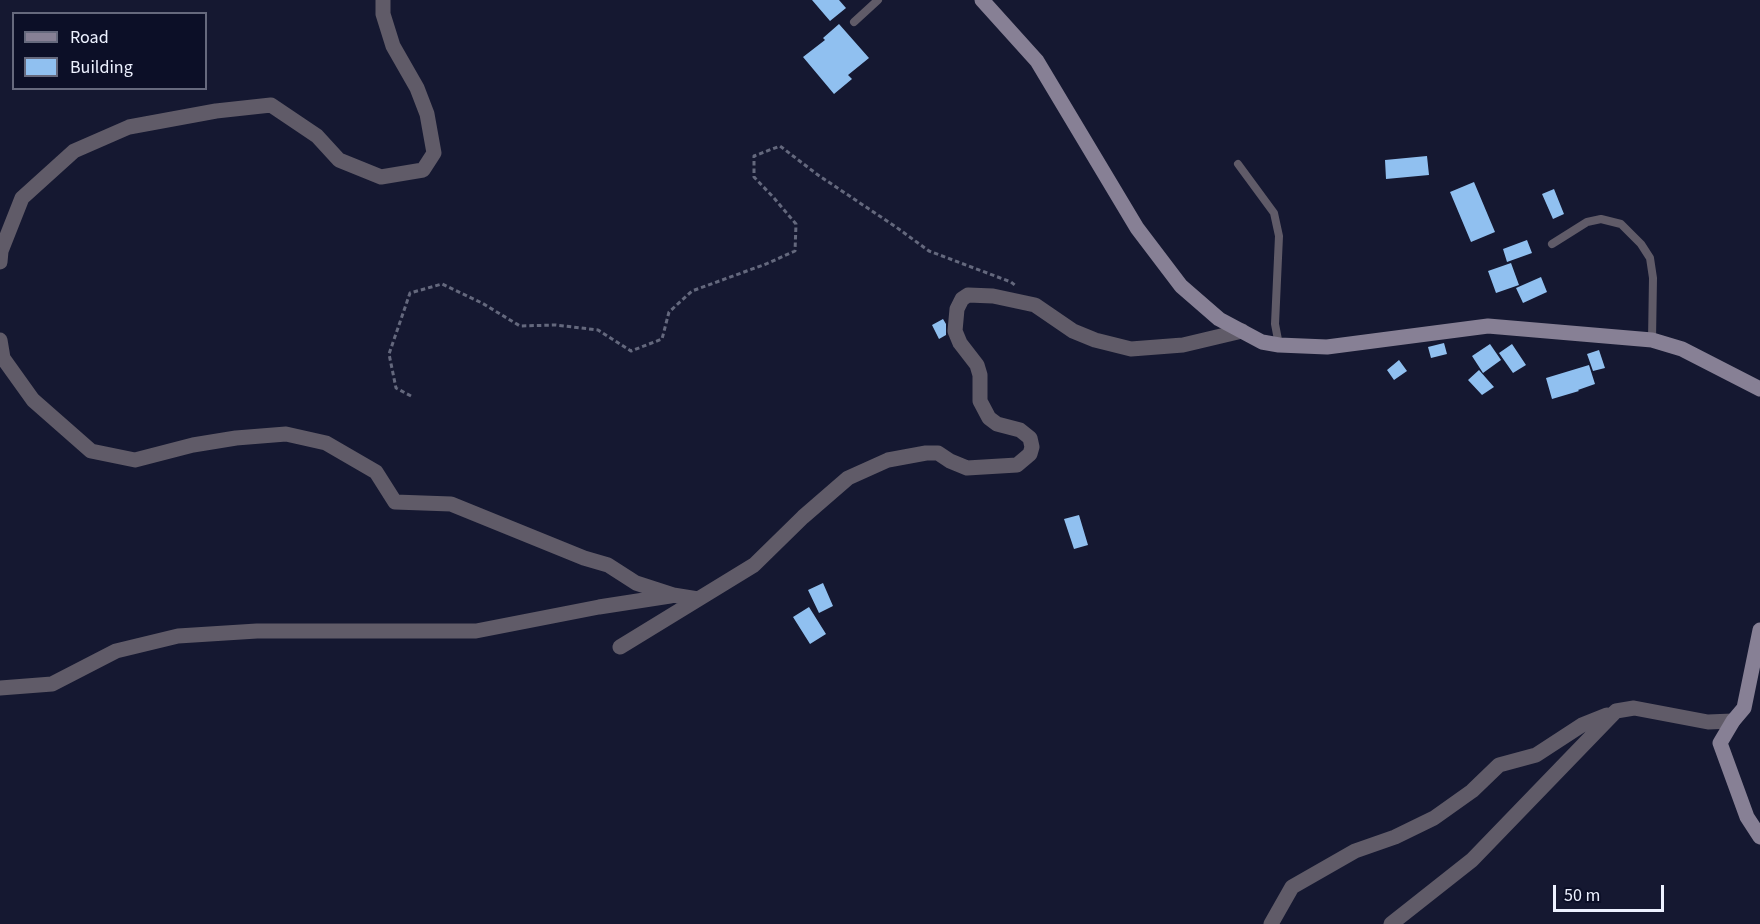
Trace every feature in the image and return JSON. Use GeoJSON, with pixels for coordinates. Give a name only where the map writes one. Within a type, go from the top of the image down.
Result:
{"type":"FeatureCollection","features":[{"type":"Feature","properties":{"kind":"main road"},"geometry":{"type":"LineString","coordinates":[[982,0],[1037,61],[1137,228],[1181,286],[1219,319],[1262,342],[1327,347],[1488,326],[1652,340],[1682,350],[1760,389]]}},
{"type":"Feature","properties":{"kind":"main road"},"geometry":{"type":"LineString","coordinates":[[1760,630],[1744,708],[1720,743],[1747,816],[1760,837]]}},
{"type":"Feature","properties":{"kind":"street"},"geometry":{"type":"LineString","coordinates":[[0,262],[1,251],[22,198],[74,151],[129,127],[216,111],[271,105],[316,136],[339,160],[381,177],[423,170],[434,153],[427,114],[417,88],[393,46],[383,14],[383,0]]}},
{"type":"Feature","properties":{"kind":"street"},"geometry":{"type":"LineString","coordinates":[[620,647],[754,565],[803,517],[848,478],[888,460],[926,453],[938,453],[966,468],[1017,465],[1030,454],[1032,447],[1030,438],[1020,430],[997,424],[989,418],[980,401],[980,375],[977,365],[960,343],[956,331],[957,309],[962,299],[968,295],[993,296],[1035,305],[1073,331],[1095,340],[1131,349],[1183,345],[1242,331]]}},
{"type":"Feature","properties":{"kind":"street"},"geometry":{"type":"LineString","coordinates":[[0,340],[3,357],[33,400],[91,451],[135,460],[193,445],[236,438],[286,434],[326,443],[376,472],[395,502],[451,504],[584,558],[608,565],[636,584],[673,596],[698,599]]}},
{"type":"Feature","properties":{"kind":"street"},"geometry":{"type":"LineString","coordinates":[[0,688],[52,684],[116,651],[178,636],[257,631],[476,631],[673,596]]}},
{"type":"Feature","properties":{"kind":"street"},"geometry":{"type":"LineString","coordinates":[[1271,924],[1292,887],[1355,851],[1395,837],[1434,818],[1472,791],[1499,765],[1536,755],[1582,724],[1616,711],[1634,708],[1708,722],[1733,721]]}},
{"type":"Feature","properties":{"kind":"street"},"geometry":{"type":"LineString","coordinates":[[1391,924],[1472,860],[1616,711]]}},
{"type":"Feature","properties":{"kind":"lane"},"geometry":{"type":"LineString","coordinates":[[854,22],[878,0]]}},
{"type":"Feature","properties":{"kind":"lane"},"geometry":{"type":"LineString","coordinates":[[1238,164],[1274,213],[1279,236],[1275,324],[1279,345]]}},
{"type":"Feature","properties":{"kind":"lane"},"geometry":{"type":"LineString","coordinates":[[1552,244],[1587,222],[1601,219],[1622,224],[1641,244],[1650,258],[1653,278],[1652,340]]}},
{"type":"Feature","properties":{"kind":"path"},"geometry":{"type":"LineString","coordinates":[[411,396],[396,388],[389,354],[410,293],[442,284],[482,303],[520,326],[556,325],[598,330],[631,351],[662,339],[669,312],[692,291],[795,251],[796,224],[754,177],[754,156],[780,146],[818,175],[929,251],[1011,282],[1020,289]]}},
{"type":"Feature","properties":{"kind":"building"},"geometry":{"type":"Polygon","coordinates":[[[812,0],[839,0],[846,8],[830,21],[812,0]]]}},
{"type":"Feature","properties":{"kind":"building"},"geometry":{"type":"Polygon","coordinates":[[[839,24],[869,58],[848,75],[852,79],[834,94],[803,57],[825,40],[823,38],[839,24]]]}},
{"type":"Feature","properties":{"kind":"building"},"geometry":{"type":"Polygon","coordinates":[[[1427,156],[1429,175],[1386,179],[1385,160],[1427,156]]]}},
{"type":"Feature","properties":{"kind":"building"},"geometry":{"type":"Polygon","coordinates":[[[1474,182],[1495,232],[1471,242],[1450,192],[1474,182]]]}},
{"type":"Feature","properties":{"kind":"building"},"geometry":{"type":"Polygon","coordinates":[[[1554,189],[1564,214],[1553,219],[1542,194],[1554,189]]]}},
{"type":"Feature","properties":{"kind":"building"},"geometry":{"type":"Polygon","coordinates":[[[1527,240],[1532,253],[1507,262],[1503,249],[1527,240]]]}},
{"type":"Feature","properties":{"kind":"building"},"geometry":{"type":"Polygon","coordinates":[[[1511,263],[1519,285],[1496,293],[1488,271],[1511,263]]]}},
{"type":"Feature","properties":{"kind":"building"},"geometry":{"type":"Polygon","coordinates":[[[1541,277],[1547,292],[1523,303],[1516,288],[1541,277]]]}},
{"type":"Feature","properties":{"kind":"building"},"geometry":{"type":"Polygon","coordinates":[[[943,319],[946,324],[946,335],[939,339],[932,325],[943,319]]]}},
{"type":"Feature","properties":{"kind":"building"},"geometry":{"type":"Polygon","coordinates":[[[1444,343],[1447,354],[1431,358],[1428,347],[1444,343]]]}},
{"type":"Feature","properties":{"kind":"building"},"geometry":{"type":"Polygon","coordinates":[[[1490,344],[1501,360],[1483,373],[1472,356],[1490,344]]]}},
{"type":"Feature","properties":{"kind":"building"},"geometry":{"type":"Polygon","coordinates":[[[1512,344],[1526,365],[1513,373],[1499,353],[1512,344]]]}},
{"type":"Feature","properties":{"kind":"building"},"geometry":{"type":"Polygon","coordinates":[[[1599,350],[1605,368],[1593,371],[1587,354],[1599,350]]]}},
{"type":"Feature","properties":{"kind":"building"},"geometry":{"type":"Polygon","coordinates":[[[1399,360],[1407,371],[1394,380],[1387,370],[1399,360]]]}},
{"type":"Feature","properties":{"kind":"building"},"geometry":{"type":"Polygon","coordinates":[[[1589,365],[1595,384],[1552,399],[1546,378],[1589,365]]]}},
{"type":"Feature","properties":{"kind":"building"},"geometry":{"type":"Polygon","coordinates":[[[1479,370],[1494,387],[1482,395],[1468,380],[1479,370]]]}},
{"type":"Feature","properties":{"kind":"building"},"geometry":{"type":"Polygon","coordinates":[[[1079,515],[1088,545],[1074,549],[1064,519],[1079,515]]]}},
{"type":"Feature","properties":{"kind":"building"},"geometry":{"type":"Polygon","coordinates":[[[823,583],[833,606],[819,613],[808,590],[823,583]]]}},
{"type":"Feature","properties":{"kind":"building"},"geometry":{"type":"Polygon","coordinates":[[[809,607],[826,634],[810,644],[793,617],[809,607]]]}}]}
